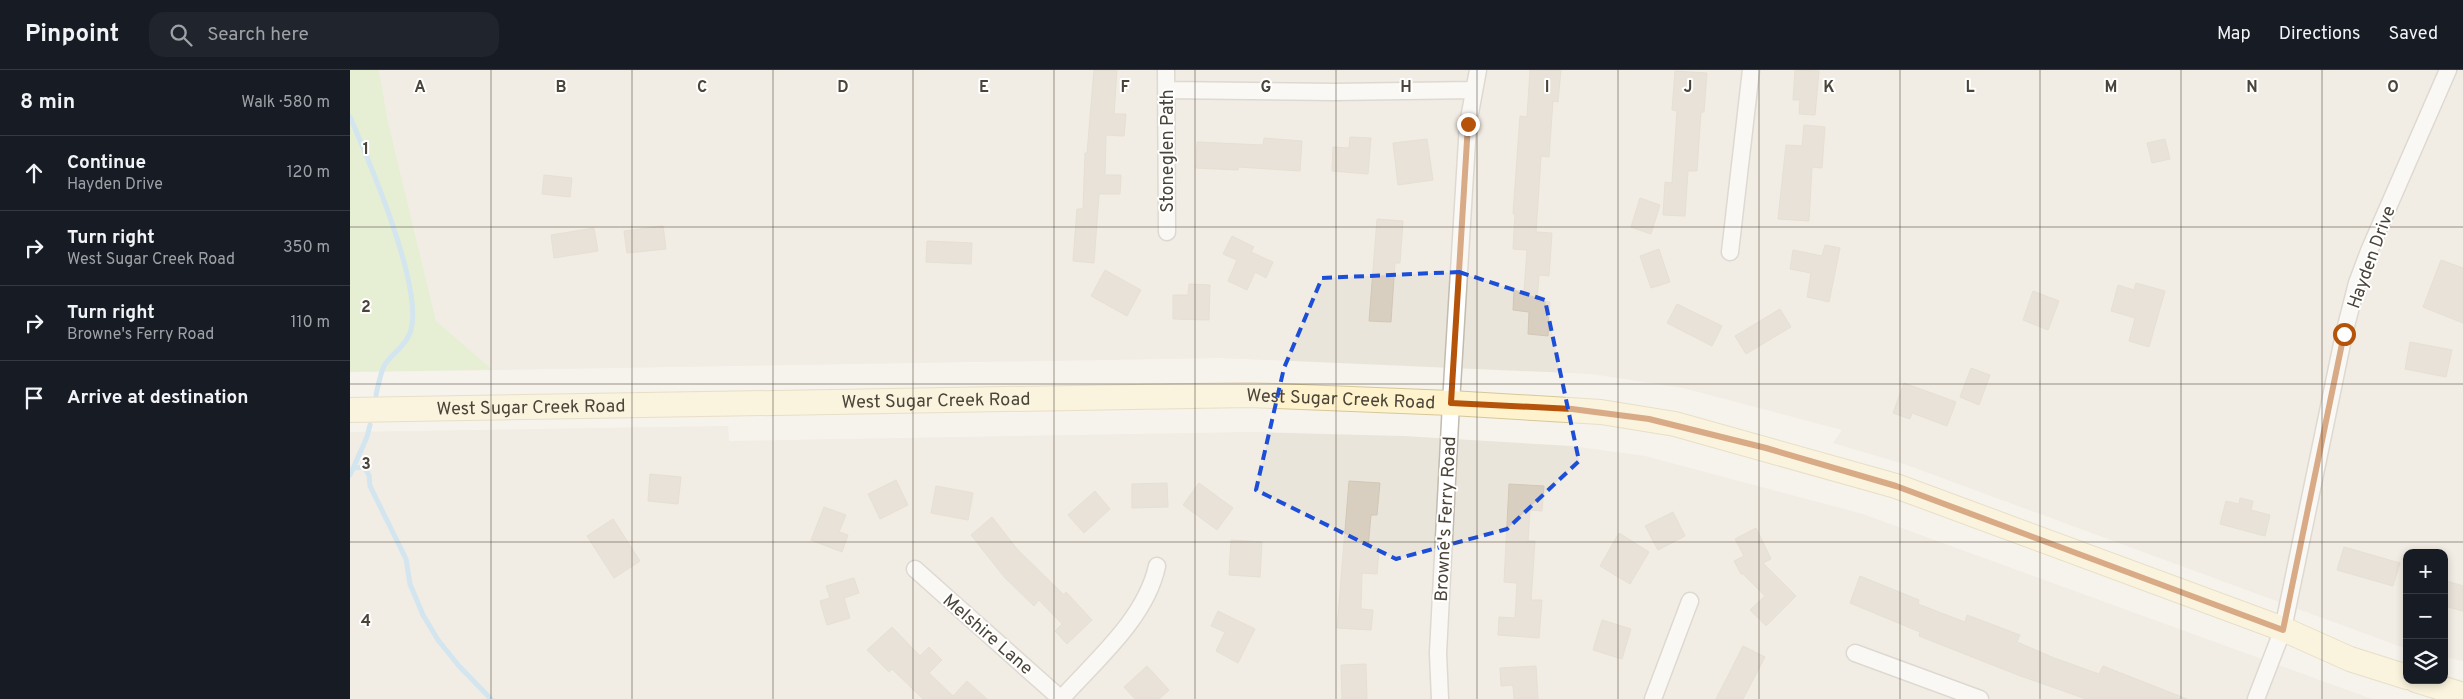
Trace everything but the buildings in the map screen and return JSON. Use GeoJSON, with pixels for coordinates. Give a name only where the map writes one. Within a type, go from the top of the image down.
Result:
{"type":"FeatureCollection","features":[{"type":"Feature","properties":{"kind":"main road","name":"West Sugar Creek Road"},"geometry":{"type":"LineString","coordinates":[[350,410],[1250,395],[1451,403],[1611,413],[1675,424],[1896,486],[2283,630],[2350,659],[2403,676]]}},
{"type":"Feature","properties":{"kind":"main road"},"geometry":{"type":"LineString","coordinates":[[2429,684],[2463,695]]}},
{"type":"Feature","properties":{"kind":"street","name":"Stoneglen Path"},"geometry":{"type":"LineString","coordinates":[[1166,70],[1167,232]]}},
{"type":"Feature","properties":{"kind":"street","name":"Browne's Ferry Road"},"geometry":{"type":"LineString","coordinates":[[1440,699],[1438,653],[1451,403],[1468,124],[1478,70]]}},
{"type":"Feature","properties":{"kind":"street"},"geometry":{"type":"LineString","coordinates":[[1730,252],[1751,70]]}},
{"type":"Feature","properties":{"kind":"street","name":"Hayden Drive"},"geometry":{"type":"LineString","coordinates":[[2256,699],[2283,630],[2344,334],[2357,283],[2448,70]]}},
{"type":"Feature","properties":{"kind":"street"},"geometry":{"type":"LineString","coordinates":[[1166,90],[1334,92],[1474,90]]}},
{"type":"Feature","properties":{"kind":"street"},"geometry":{"type":"LineString","coordinates":[[1061,699],[1134,617],[1146,598],[1157,566]]}},
{"type":"Feature","properties":{"kind":"street","name":"Melshire Lane"},"geometry":{"type":"LineString","coordinates":[[915,569],[1061,699]]}},
{"type":"Feature","properties":{"kind":"street"},"geometry":{"type":"LineString","coordinates":[[1653,699],[1690,601]]}},
{"type":"Feature","properties":{"kind":"street"},"geometry":{"type":"LineString","coordinates":[[1855,653],[1980,699]]}},
{"type":"Feature","properties":{"kind":"highlighted area"},"geometry":{"type":"Polygon","coordinates":[[[1459,272],[1545,300],[1579,461],[1507,529],[1396,559],[1256,490],[1284,368],[1322,278],[1459,272]]]}},
{"type":"Feature","properties":{"kind":"shaded area"},"geometry":{"type":"Polygon","coordinates":[[[379,70],[2463,70],[2463,661],[2448,658],[2448,549],[2403,549],[2403,648],[1904,464],[1833,443],[1842,430],[1683,388],[1592,374],[1221,358],[493,370],[436,321],[388,122],[379,70]]]}},
{"type":"Feature","properties":{"kind":"shaded area"},"geometry":{"type":"Polygon","coordinates":[[[728,426],[729,441],[1252,432],[1403,436],[1571,446],[1645,456],[1863,514],[2372,699],[350,699],[350,432],[728,426]]]}},
{"type":"Feature","properties":{"kind":"green space"},"geometry":{"type":"Polygon","coordinates":[[[350,70],[379,70],[388,122],[436,321],[493,370],[350,372],[350,70]]]}},
{"type":"Feature","properties":{"kind":"waterway"},"geometry":{"type":"LineString","coordinates":[[350,117],[392,224],[402,255],[413,310],[409,335],[403,345],[384,366],[376,395]]}},
{"type":"Feature","properties":{"kind":"waterway"},"geometry":{"type":"LineString","coordinates":[[350,475],[367,437],[370,425]]}},
{"type":"Feature","properties":{"kind":"waterway"},"geometry":{"type":"LineString","coordinates":[[353,468],[364,467],[369,475],[370,486],[406,559],[410,584],[423,615],[438,640],[459,666],[491,699]]}},
{"type":"Feature","properties":{"kind":"route"},"geometry":{"type":"LineString","coordinates":[[1468,124],[1451,403],[1601,412],[1675,424],[1766,448],[1896,486],[2283,630],[2344,334]]}}]}
